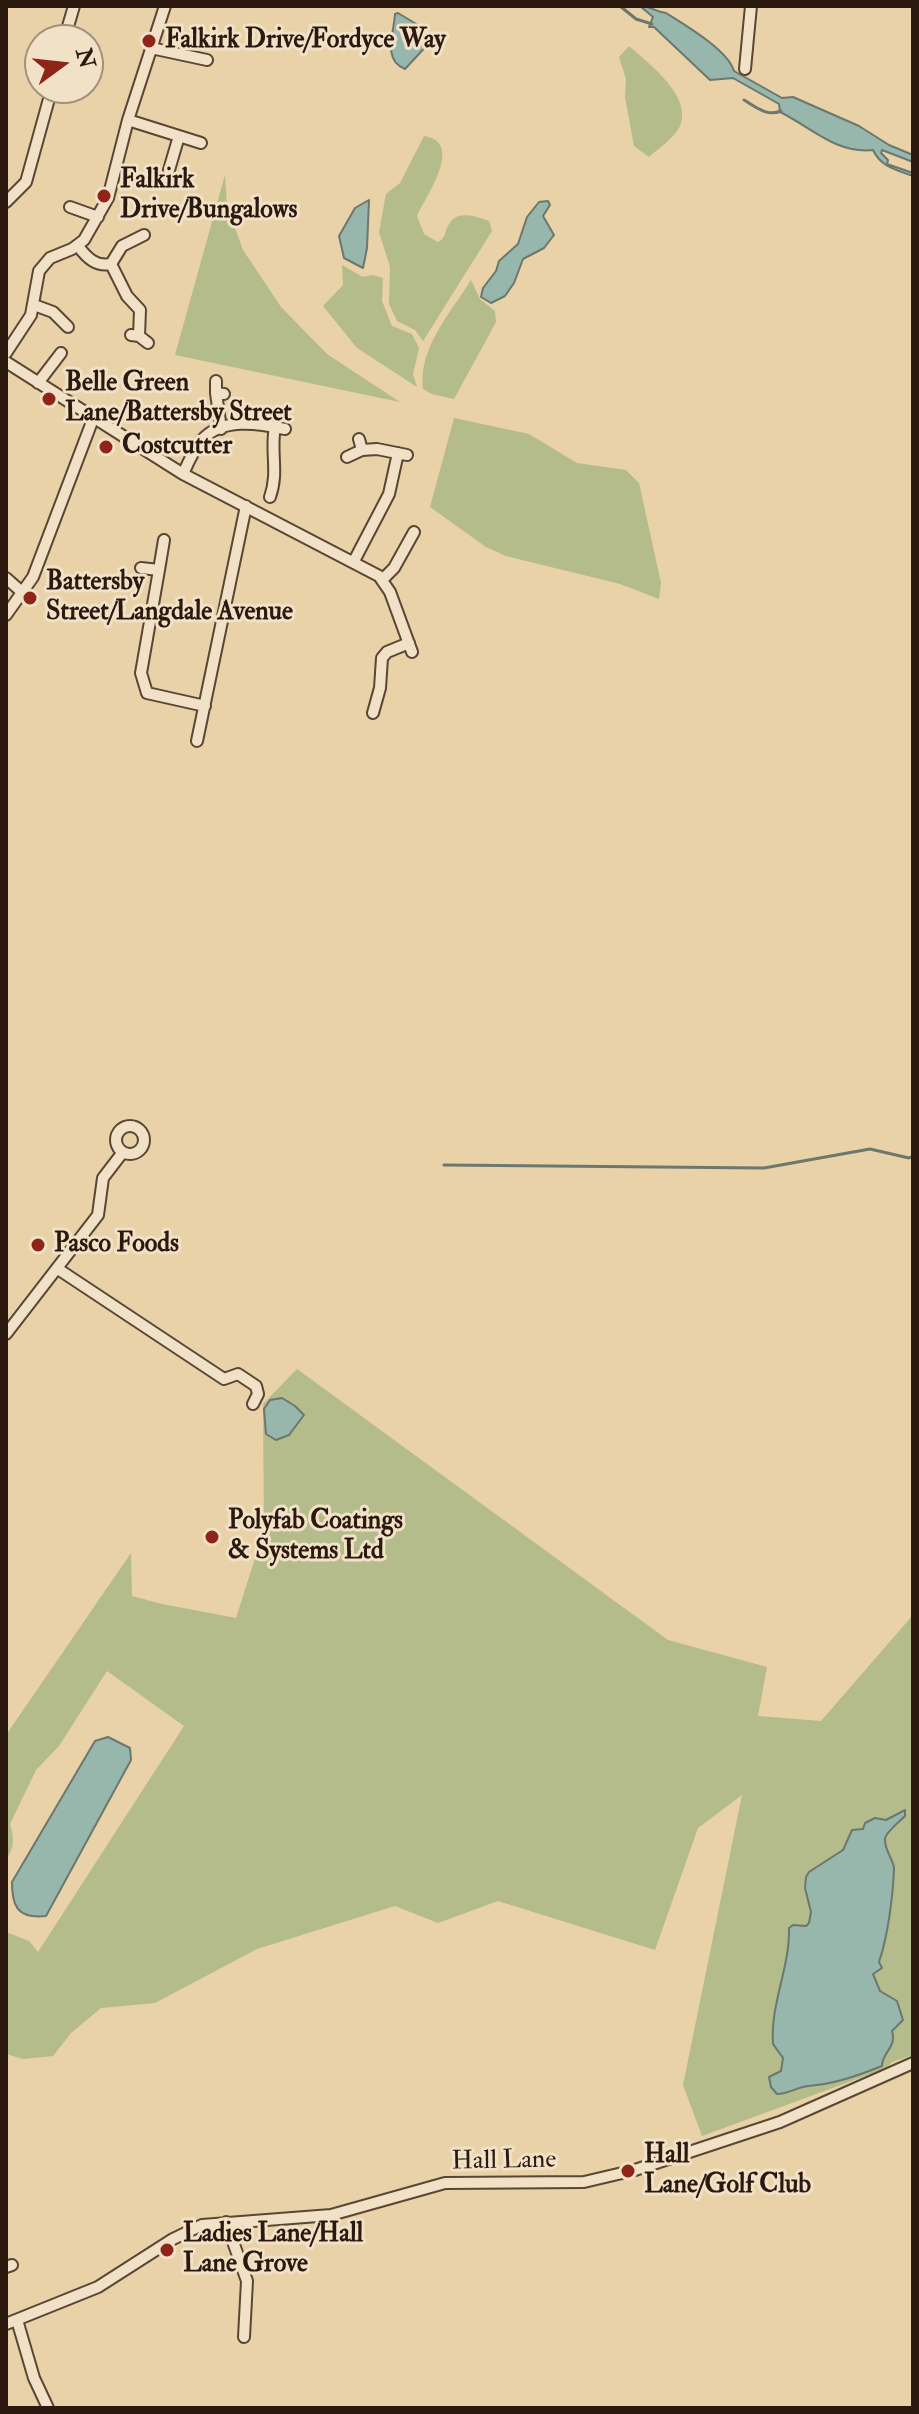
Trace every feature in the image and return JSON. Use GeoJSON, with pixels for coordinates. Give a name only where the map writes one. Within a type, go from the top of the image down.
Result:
{"type":"FeatureCollection","features":[{"type":"Feature","properties":{"kind":"street"},"geometry":{"type":"LineString","coordinates":[[6,353],[28,320],[34,305],[35,282],[42,266],[50,258],[78,246],[112,189],[128,120],[165,6]]}},
{"type":"Feature","properties":{"kind":"street"},"geometry":{"type":"LineString","coordinates":[[745,69],[751,6]]}},
{"type":"Feature","properties":{"kind":"street"},"geometry":{"type":"LineString","coordinates":[[151,48],[207,60]]}},
{"type":"Feature","properties":{"kind":"street"},"geometry":{"type":"LineString","coordinates":[[6,202],[26,182],[48,104]]}},
{"type":"Feature","properties":{"kind":"street"},"geometry":{"type":"LineString","coordinates":[[128,120],[179,136],[196,138]]}},
{"type":"Feature","properties":{"kind":"street"},"geometry":{"type":"LineString","coordinates":[[169,170],[179,136]]}},
{"type":"Feature","properties":{"kind":"street"},"geometry":{"type":"LineString","coordinates":[[70,207],[98,217]]}},
{"type":"Feature","properties":{"kind":"street"},"geometry":{"type":"LineString","coordinates":[[111,264],[122,246],[146,233]]}},
{"type":"Feature","properties":{"kind":"street"},"geometry":{"type":"LineString","coordinates":[[78,246],[96,264],[111,264]]}},
{"type":"Feature","properties":{"kind":"street"},"geometry":{"type":"LineString","coordinates":[[111,264],[127,296],[140,310],[139,338]]}},
{"type":"Feature","properties":{"kind":"street"},"geometry":{"type":"LineString","coordinates":[[34,305],[49,310],[53,320],[68,327]]}},
{"type":"Feature","properties":{"kind":"street"},"geometry":{"type":"LineString","coordinates":[[38,383],[61,353]]}},
{"type":"Feature","properties":{"kind":"street"},"geometry":{"type":"LineString","coordinates":[[6,362],[183,474],[354,561],[383,579],[411,647],[387,652],[382,658],[380,688],[373,713]]}},
{"type":"Feature","properties":{"kind":"street"},"geometry":{"type":"LineString","coordinates":[[219,389],[221,429]]}},
{"type":"Feature","properties":{"kind":"street"},"geometry":{"type":"LineString","coordinates":[[6,615],[33,577],[93,419]]}},
{"type":"Feature","properties":{"kind":"street"},"geometry":{"type":"LineString","coordinates":[[183,474],[201,441],[221,429],[251,422],[280,428],[272,445],[276,481],[270,497]]}},
{"type":"Feature","properties":{"kind":"street"},"geometry":{"type":"LineString","coordinates":[[347,457],[361,445],[402,454],[389,494],[354,561]]}},
{"type":"Feature","properties":{"kind":"street"},"geometry":{"type":"LineString","coordinates":[[197,741],[246,506]]}},
{"type":"Feature","properties":{"kind":"street"},"geometry":{"type":"LineString","coordinates":[[383,579],[394,568],[414,532]]}},
{"type":"Feature","properties":{"kind":"street"},"geometry":{"type":"LineString","coordinates":[[164,540],[141,673],[147,693],[205,706]]}},
{"type":"Feature","properties":{"kind":"street"},"geometry":{"type":"LineString","coordinates":[[141,568],[159,570]]}},
{"type":"Feature","properties":{"kind":"street"},"geometry":{"type":"LineString","coordinates":[[6,578],[23,593]]}},
{"type":"Feature","properties":{"kind":"street"},"geometry":{"type":"LineString","coordinates":[[6,1334],[98,1215],[103,1178],[123,1152]]}},
{"type":"Feature","properties":{"kind":"street"},"geometry":{"type":"LineString","coordinates":[[58,1269],[224,1379],[238,1374],[256,1386],[258,1394],[253,1404]]}},
{"type":"Feature","properties":{"kind":"street","name":"Hall Lane"},"geometry":{"type":"LineString","coordinates":[[11,2322],[98,2287],[173,2239],[202,2225],[331,2215],[445,2183],[584,2182],[635,2170],[780,2122],[913,2063]]}},
{"type":"Feature","properties":{"kind":"street"},"geometry":{"type":"LineString","coordinates":[[226,2222],[247,2281],[244,2337]]}},
{"type":"Feature","properties":{"kind":"street"},"geometry":{"type":"LineString","coordinates":[[11,2322],[48,2408]]}},
{"type":"Feature","properties":{"kind":"green space"},"geometry":{"type":"Polygon","coordinates":[[[629,46],[666,81],[680,103],[680,126],[649,157],[634,146],[625,97],[626,79],[619,57],[629,46]]]}},
{"type":"Feature","properties":{"kind":"green space"},"geometry":{"type":"Polygon","coordinates":[[[424,136],[436,140],[442,159],[417,216],[424,234],[438,242],[444,237],[451,221],[466,215],[489,221],[492,231],[423,341],[415,330],[397,321],[389,304],[390,267],[379,232],[386,194],[400,183],[424,136]]]}},
{"type":"Feature","properties":{"kind":"green space"},"geometry":{"type":"Polygon","coordinates":[[[225,175],[227,206],[243,250],[281,307],[327,354],[400,402],[175,355],[225,175]]]}},
{"type":"Feature","properties":{"kind":"green space"},"geometry":{"type":"Polygon","coordinates":[[[342,265],[363,277],[373,275],[383,278],[382,301],[392,326],[412,334],[419,348],[413,374],[417,387],[357,348],[323,306],[343,285],[342,265]]]}},
{"type":"Feature","properties":{"kind":"green space"},"geometry":{"type":"Polygon","coordinates":[[[471,280],[480,299],[495,311],[496,322],[454,399],[432,394],[423,389],[425,359],[437,332],[471,280]]]}},
{"type":"Feature","properties":{"kind":"green space"},"geometry":{"type":"Polygon","coordinates":[[[454,418],[529,434],[577,463],[626,470],[639,483],[661,583],[659,599],[620,584],[506,556],[486,547],[430,507],[454,418]]]}},
{"type":"Feature","properties":{"kind":"green space"},"geometry":{"type":"Polygon","coordinates":[[[297,1369],[668,1640],[767,1667],[758,1716],[821,1721],[913,1615],[913,2055],[892,2062],[887,2068],[702,2136],[683,2085],[742,1795],[698,1828],[655,1950],[498,1901],[438,1923],[395,1906],[257,1949],[155,2003],[101,2008],[71,2033],[53,2056],[23,2059],[6,2054],[6,1932],[29,1941],[38,1952],[184,1726],[107,1671],[59,1746],[36,1770],[10,1824],[13,1842],[6,1859],[6,1735],[131,1553],[132,1596],[236,1618],[264,1530],[263,1404],[297,1369]]]}},
{"type":"Feature","properties":{"kind":"water"},"geometry":{"type":"Polygon","coordinates":[[[640,6],[666,13],[684,24],[724,55],[734,71],[782,98],[793,97],[859,126],[889,145],[913,155],[913,162],[882,150],[881,153],[888,160],[887,164],[913,173],[913,176],[885,164],[873,150],[835,144],[780,112],[779,104],[733,78],[710,80],[654,27],[649,27],[653,17],[640,6]]]}},
{"type":"Feature","properties":{"kind":"water"},"geometry":{"type":"Polygon","coordinates":[[[395,14],[418,25],[431,41],[405,69],[398,65],[391,53],[395,14]]]}},
{"type":"Feature","properties":{"kind":"water"},"geometry":{"type":"Polygon","coordinates":[[[369,200],[363,268],[344,258],[339,236],[355,208],[369,200]]]}},
{"type":"Feature","properties":{"kind":"water"},"geometry":{"type":"Polygon","coordinates":[[[548,201],[550,205],[543,216],[554,235],[544,248],[523,259],[514,283],[505,296],[491,303],[481,297],[499,261],[518,244],[527,217],[539,202],[548,201]]]}},
{"type":"Feature","properties":{"kind":"water"},"geometry":{"type":"Polygon","coordinates":[[[282,1398],[304,1415],[289,1435],[276,1440],[266,1434],[264,1409],[270,1400],[282,1398]]]}},
{"type":"Feature","properties":{"kind":"water"},"geometry":{"type":"Polygon","coordinates":[[[108,1737],[130,1748],[131,1760],[46,1916],[23,1913],[15,1905],[12,1882],[95,1741],[108,1737]]]}},
{"type":"Feature","properties":{"kind":"water"},"geometry":{"type":"Polygon","coordinates":[[[905,1810],[905,1816],[885,1839],[894,1866],[892,1891],[879,1962],[882,1968],[873,1974],[880,1991],[897,2001],[903,2020],[892,2031],[893,2042],[882,2066],[845,2079],[777,2094],[771,2087],[769,2077],[781,2071],[783,2058],[773,2044],[774,2015],[789,1928],[809,1923],[811,1912],[805,1888],[806,1877],[843,1850],[852,1830],[863,1829],[865,1823],[875,1818],[886,1820],[905,1810]]]}},
{"type":"Feature","properties":{"kind":"waterway"},"geometry":{"type":"LineString","coordinates":[[620,6],[636,19],[652,24]]}},
{"type":"Feature","properties":{"kind":"waterway"},"geometry":{"type":"LineString","coordinates":[[744,100],[766,112],[781,111]]}},
{"type":"Feature","properties":{"kind":"waterway"},"geometry":{"type":"LineString","coordinates":[[444,1165],[764,1168],[870,1149],[909,1158],[913,1156]]}},
{"type":"Feature","properties":{"kind":"place","name":"Falkirk Drive/Fordyce Way"},"geometry":{"type":"Point","coordinates":[149,41]}},
{"type":"Feature","properties":{"kind":"place","name":"Falkirk Drive/Bungalows"},"geometry":{"type":"Point","coordinates":[104,196]}},
{"type":"Feature","properties":{"kind":"place","name":"Belle Green Lane/Battersby Street"},"geometry":{"type":"Point","coordinates":[49,399]}},
{"type":"Feature","properties":{"kind":"place","name":"Costcutter"},"geometry":{"type":"Point","coordinates":[106,447]}},
{"type":"Feature","properties":{"kind":"place","name":"Battersby Street/Langdale Avenue"},"geometry":{"type":"Point","coordinates":[30,598]}},
{"type":"Feature","properties":{"kind":"place","name":"Pasco Foods"},"geometry":{"type":"Point","coordinates":[38,1245]}},
{"type":"Feature","properties":{"kind":"place","name":"Polyfab Coatings & Systems Ltd"},"geometry":{"type":"Point","coordinates":[212,1537]}},
{"type":"Feature","properties":{"kind":"place","name":"Hall Lane/Golf Club"},"geometry":{"type":"Point","coordinates":[628,2171]}},
{"type":"Feature","properties":{"kind":"place","name":"Ladies Lane/Hall Lane Grove"},"geometry":{"type":"Point","coordinates":[167,2250]}}]}
